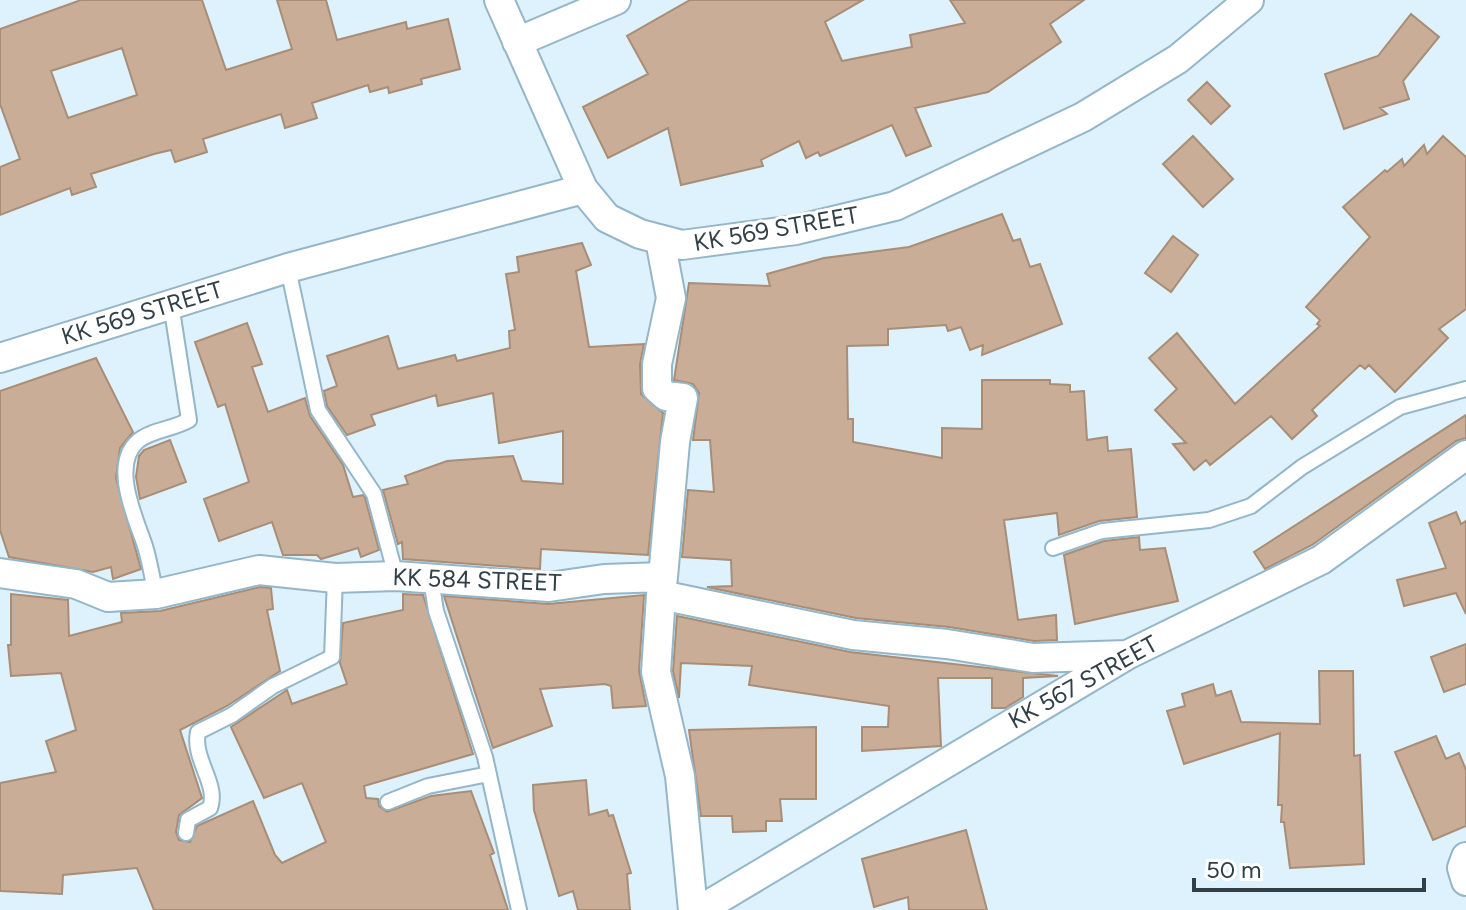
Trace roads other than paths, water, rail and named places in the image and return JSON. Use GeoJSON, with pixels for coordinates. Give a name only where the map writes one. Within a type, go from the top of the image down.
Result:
{"type":"FeatureCollection","features":[{"type":"Feature","properties":{"kind":"street"},"geometry":{"type":"LineString","coordinates":[[499,0],[583,189]]}},
{"type":"Feature","properties":{"kind":"street"},"geometry":{"type":"LineString","coordinates":[[517,42],[616,0]]}},
{"type":"Feature","properties":{"kind":"street","name":"KK 569 STREET"},"geometry":{"type":"LineString","coordinates":[[0,358],[288,268],[583,189],[607,218],[660,240],[682,245],[796,230],[895,206],[1083,117],[1178,59],[1249,0]]}},
{"type":"Feature","properties":{"kind":"street"},"geometry":{"type":"LineString","coordinates":[[660,240],[671,298],[657,364],[657,388],[666,396],[683,398],[684,406],[675,442],[656,672],[680,776],[686,867],[693,910]]}},
{"type":"Feature","properties":{"kind":"street","name":"KK 567 STREET"},"geometry":{"type":"LineString","coordinates":[[700,910],[1127,655],[1321,560],[1466,455]]}},
{"type":"Feature","properties":{"kind":"street","name":"KK 584 STREET"},"geometry":{"type":"LineString","coordinates":[[0,573],[76,584],[108,597],[156,594],[259,570],[335,578],[396,576],[549,587],[604,579],[662,586],[853,635],[947,644],[1033,658],[1127,655]]}},
{"type":"Feature","properties":{"kind":"street"},"geometry":{"type":"LineString","coordinates":[[1466,857],[1462,868],[1466,881]]}},
{"type":"Feature","properties":{"kind":"lane"},"geometry":{"type":"LineString","coordinates":[[288,268],[318,410],[374,494],[396,576]]}},
{"type":"Feature","properties":{"kind":"lane"},"geometry":{"type":"LineString","coordinates":[[156,594],[146,550],[130,510],[126,478],[130,451],[139,440],[189,420],[171,304]]}},
{"type":"Feature","properties":{"kind":"lane"},"geometry":{"type":"LineString","coordinates":[[1053,548],[1102,531],[1209,520],[1251,506],[1302,467],[1400,407],[1466,389]]}},
{"type":"Feature","properties":{"kind":"lane"},"geometry":{"type":"LineString","coordinates":[[186,833],[188,820],[210,808],[213,800],[199,759],[198,732],[232,715],[273,686],[332,657],[335,578]]}},
{"type":"Feature","properties":{"kind":"lane"},"geometry":{"type":"LineString","coordinates":[[431,579],[436,611],[489,774],[519,910]]}},
{"type":"Feature","properties":{"kind":"lane"},"geometry":{"type":"LineString","coordinates":[[388,802],[428,786],[489,774]]}}]}
